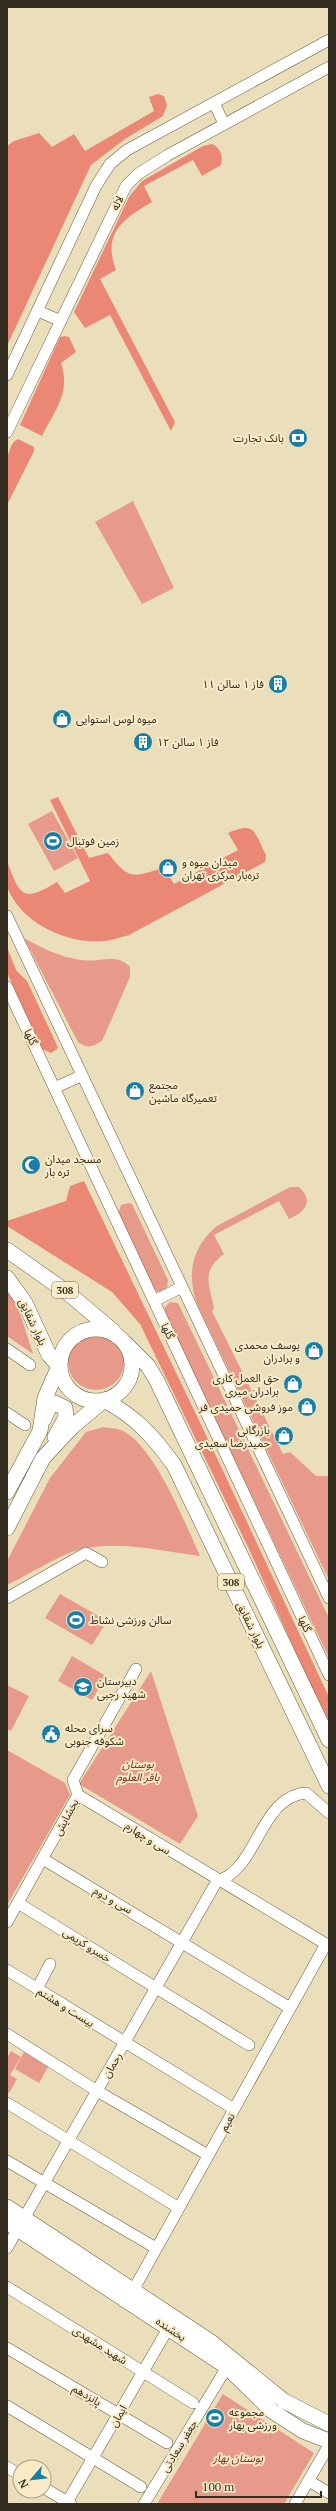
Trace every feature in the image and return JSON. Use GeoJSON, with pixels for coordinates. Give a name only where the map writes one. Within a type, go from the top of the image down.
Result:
{"type":"FeatureCollection","features":[{"type":"Feature","properties":{"kind":"main road","name":"بلوار شقایق"},"geometry":{"type":"LineString","coordinates":[[7,1250],[68,1293],[122,1340],[148,1366],[157,1381],[329,1740]]}},
{"type":"Feature","properties":{"kind":"main road","name":"بلوار شقایق"},"geometry":{"type":"LineString","coordinates":[[7,1278],[26,1303],[49,1355],[60,1366]]}},
{"type":"Feature","properties":{"kind":"main road"},"geometry":{"type":"LineString","coordinates":[[40,1432],[45,1398],[60,1366],[61,1354],[66,1344],[74,1336],[85,1330],[96,1328],[108,1330],[122,1340],[130,1354],[132,1366],[130,1378],[124,1388],[115,1396],[104,1400],[94,1401],[74,1394],[66,1386],[60,1366]]}},
{"type":"Feature","properties":{"kind":"main road","name":"بلوار شقایق"},"geometry":{"type":"LineString","coordinates":[[104,1400],[126,1412],[145,1428],[174,1465],[329,1786]]}},
{"type":"Feature","properties":{"kind":"main road"},"geometry":{"type":"LineString","coordinates":[[44,1458],[72,1427],[104,1400]]}},
{"type":"Feature","properties":{"kind":"main road"},"geometry":{"type":"LineString","coordinates":[[7,1492],[40,1432],[49,1407],[55,1403],[60,1404],[67,1412],[66,1417],[7,1528]]}},
{"type":"Feature","properties":{"kind":"main road","name":"بخشنده"},"geometry":{"type":"LineString","coordinates":[[7,2207],[17,2222],[131,2294],[211,2342],[284,2400],[329,2424]]}},
{"type":"Feature","properties":{"kind":"main road","name":"بخشنده"},"geometry":{"type":"LineString","coordinates":[[131,2294],[169,2327],[227,2367],[272,2411],[303,2431],[329,2442]]}},
{"type":"Feature","properties":{"kind":"street"},"geometry":{"type":"LineString","coordinates":[[7,375],[96,186],[110,164],[127,150],[329,40]]}},
{"type":"Feature","properties":{"kind":"street","name":"لاله"},"geometry":{"type":"LineString","coordinates":[[7,432],[126,186],[138,174],[224,124],[329,67]]}},
{"type":"Feature","properties":{"kind":"street"},"geometry":{"type":"LineString","coordinates":[[214,103],[224,124]]}},
{"type":"Feature","properties":{"kind":"street"},"geometry":{"type":"LineString","coordinates":[[38,311],[61,321]]}},
{"type":"Feature","properties":{"kind":"street"},"geometry":{"type":"LineString","coordinates":[[7,916],[81,1076],[329,1598]]}},
{"type":"Feature","properties":{"kind":"street","name":"گلها"},"geometry":{"type":"LineString","coordinates":[[7,987],[329,1675]]}},
{"type":"Feature","properties":{"kind":"street"},"geometry":{"type":"LineString","coordinates":[[54,1088],[81,1076]]}},
{"type":"Feature","properties":{"kind":"street"},"geometry":{"type":"LineString","coordinates":[[154,1301],[182,1287]]}},
{"type":"Feature","properties":{"kind":"street"},"geometry":{"type":"LineString","coordinates":[[7,1349],[30,1365]]}},
{"type":"Feature","properties":{"kind":"street"},"geometry":{"type":"LineString","coordinates":[[7,1413],[25,1425]]}},
{"type":"Feature","properties":{"kind":"street"},"geometry":{"type":"LineString","coordinates":[[7,1598],[86,1553],[102,1562]]}},
{"type":"Feature","properties":{"kind":"street","name":"بخشایش"},"geometry":{"type":"LineString","coordinates":[[7,1922],[78,1795],[73,1780],[136,1669]]}},
{"type":"Feature","properties":{"kind":"street"},"geometry":{"type":"LineString","coordinates":[[217,1881],[231,1874],[274,1811],[296,1794],[306,1793],[329,1813]]}},
{"type":"Feature","properties":{"kind":"street","name":"سی و چهارم"},"geometry":{"type":"LineString","coordinates":[[78,1795],[217,1881],[326,1944]]}},
{"type":"Feature","properties":{"kind":"street","name":"سی و دوم"},"geometry":{"type":"LineString","coordinates":[[43,1859],[183,1941],[290,2008]]}},
{"type":"Feature","properties":{"kind":"street","name":"رحمان"},"geometry":{"type":"LineString","coordinates":[[7,2248],[17,2222],[44,2184],[217,1881]]}},
{"type":"Feature","properties":{"kind":"street","name":"خسرو کریمی"},"geometry":{"type":"LineString","coordinates":[[18,1902],[249,2045]]}},
{"type":"Feature","properties":{"kind":"street","name":"نعیم"},"geometry":{"type":"LineString","coordinates":[[131,2294],[326,1944]]}},
{"type":"Feature","properties":{"kind":"street"},"geometry":{"type":"LineString","coordinates":[[37,1989],[50,1964]]}},
{"type":"Feature","properties":{"kind":"street","name":"بیست و هشتم"},"geometry":{"type":"LineString","coordinates":[[7,1970],[234,2109]]}},
{"type":"Feature","properties":{"kind":"street"},"geometry":{"type":"LineString","coordinates":[[7,2034],[97,2091],[208,2155]]}},
{"type":"Feature","properties":{"kind":"street"},"geometry":{"type":"LineString","coordinates":[[7,2103],[179,2208]]}},
{"type":"Feature","properties":{"kind":"street"},"geometry":{"type":"LineString","coordinates":[[7,2161],[44,2184],[156,2248]]}},
{"type":"Feature","properties":{"kind":"street","name":"شهید مشهدی"},"geometry":{"type":"LineString","coordinates":[[7,2287],[193,2403]]}},
{"type":"Feature","properties":{"kind":"street","name":"ایمان"},"geometry":{"type":"LineString","coordinates":[[68,2503],[169,2327]]}},
{"type":"Feature","properties":{"kind":"street","name":"پانزدهم"},"geometry":{"type":"LineString","coordinates":[[7,2348],[167,2443]]}},
{"type":"Feature","properties":{"kind":"street","name":"جعفر سعادتی"},"geometry":{"type":"LineString","coordinates":[[144,2504],[227,2367]]}},
{"type":"Feature","properties":{"kind":"street"},"geometry":{"type":"LineString","coordinates":[[7,2406],[141,2487]]}},
{"type":"Feature","properties":{"kind":"street"},"geometry":{"type":"LineString","coordinates":[[295,2504],[329,2445]]}},
{"type":"Feature","properties":{"kind":"street"},"geometry":{"type":"LineString","coordinates":[[308,2481],[329,2493]]}},
{"type":"Feature","properties":{"kind":"street"},"geometry":{"type":"LineString","coordinates":[[52,2493],[68,2503]]}},
{"type":"Feature","properties":{"kind":"green space"},"geometry":{"type":"Polygon","coordinates":[[[133,501],[174,588],[142,604],[95,522],[133,501]]]}},
{"type":"Feature","properties":{"kind":"green space","name":"زمین فوتبال"},"geometry":{"type":"Polygon","coordinates":[[[52,811],[78,858],[54,871],[28,824],[52,811]]]}},
{"type":"Feature","properties":{"kind":"green space"},"geometry":{"type":"Polygon","coordinates":[[[24,938],[44,949],[66,957],[88,961],[114,959],[125,963],[130,967],[130,977],[102,1041],[90,1046],[85,1046],[78,1042],[24,938]]]}},
{"type":"Feature","properties":{"kind":"green space"},"geometry":{"type":"Polygon","coordinates":[[[290,1187],[299,1187],[304,1192],[307,1202],[303,1210],[289,1219],[279,1201],[214,1235],[224,1254],[212,1266],[208,1278],[214,1308],[212,1311],[283,1454],[290,1452],[316,1476],[329,1476],[329,1580],[198,1306],[192,1284],[193,1263],[196,1253],[208,1234],[217,1226],[290,1187]]]}},
{"type":"Feature","properties":{"kind":"green space"},"geometry":{"type":"Polygon","coordinates":[[[129,1203],[132,1204],[168,1280],[167,1288],[159,1292],[154,1290],[118,1214],[121,1205],[129,1203]]]}},
{"type":"Feature","properties":{"kind":"green space"},"geometry":{"type":"Polygon","coordinates":[[[7,1291],[18,1307],[33,1354],[7,1336],[7,1291]]]}},
{"type":"Feature","properties":{"kind":"green space"},"geometry":{"type":"Polygon","coordinates":[[[170,1302],[178,1303],[329,1618],[329,1658],[165,1313],[165,1307],[170,1302]]]}},
{"type":"Feature","properties":{"kind":"green space"},"geometry":{"type":"Polygon","coordinates":[[[96,1334],[111,1339],[119,1347],[124,1362],[119,1377],[111,1385],[96,1390],[81,1385],[73,1377],[68,1362],[73,1347],[81,1339],[96,1334]]]}},
{"type":"Feature","properties":{"kind":"green space"},"geometry":{"type":"Polygon","coordinates":[[[103,1427],[121,1430],[133,1438],[145,1451],[167,1486],[200,1556],[133,1547],[99,1546],[67,1554],[7,1585],[7,1561],[50,1478],[86,1432],[103,1427]]]}},
{"type":"Feature","properties":{"kind":"green space","name":"سالن ورزشی نشاط"},"geometry":{"type":"Polygon","coordinates":[[[60,1594],[107,1621],[92,1645],[45,1618],[60,1594]]]}},
{"type":"Feature","properties":{"kind":"green space"},"geometry":{"type":"Polygon","coordinates":[[[72,1656],[106,1676],[92,1700],[58,1681],[72,1656]]]}},
{"type":"Feature","properties":{"kind":"green space","name":"بوستان باقر العلوم"},"geometry":{"type":"Polygon","coordinates":[[[151,1671],[198,1816],[180,1844],[79,1784],[151,1671]]]}},
{"type":"Feature","properties":{"kind":"green space"},"geometry":{"type":"Polygon","coordinates":[[[7,1685],[29,1696],[11,1731],[7,1729],[7,1685]]]}},
{"type":"Feature","properties":{"kind":"green space"},"geometry":{"type":"Polygon","coordinates":[[[7,1750],[65,1783],[70,1795],[7,1905],[7,1750]]]}},
{"type":"Feature","properties":{"kind":"green space"},"geometry":{"type":"Polygon","coordinates":[[[11,2051],[21,2057],[10,2075],[17,2079],[9,2093],[7,2092],[7,2058],[11,2051]]]}},
{"type":"Feature","properties":{"kind":"green space"},"geometry":{"type":"Polygon","coordinates":[[[24,2052],[48,2067],[39,2083],[15,2069],[24,2052]]]}},
{"type":"Feature","properties":{"kind":"green space","name":"بوستان بهار"},"geometry":{"type":"Polygon","coordinates":[[[223,2394],[314,2453],[284,2504],[157,2504],[223,2394]]]}},
{"type":"Feature","properties":{"kind":"shaded area"},"geometry":{"type":"Polygon","coordinates":[[[158,94],[164,96],[167,105],[163,116],[125,139],[91,165],[7,346],[7,146],[14,141],[39,133],[52,147],[74,134],[85,151],[154,111],[149,97],[158,94]]]}},
{"type":"Feature","properties":{"kind":"shaded area"},"geometry":{"type":"Polygon","coordinates":[[[212,144],[221,153],[221,165],[202,176],[193,160],[144,186],[152,202],[124,221],[118,228],[112,246],[112,257],[116,270],[100,279],[175,422],[171,431],[110,315],[85,328],[74,312],[129,197],[142,181],[203,146],[212,144]]]}},
{"type":"Feature","properties":{"kind":"shaded area"},"geometry":{"type":"Polygon","coordinates":[[[60,337],[69,337],[76,352],[61,363],[64,374],[63,392],[42,436],[20,425],[60,337]]]}},
{"type":"Feature","properties":{"kind":"shaded area"},"geometry":{"type":"Polygon","coordinates":[[[18,439],[34,447],[34,451],[7,505],[7,459],[13,443],[18,439]]]}},
{"type":"Feature","properties":{"kind":"shaded area"},"geometry":{"type":"Polygon","coordinates":[[[58,797],[89,858],[108,853],[121,868],[132,874],[138,875],[164,867],[174,884],[238,850],[228,833],[244,828],[253,831],[256,835],[266,855],[265,862],[129,935],[108,941],[91,941],[62,936],[35,922],[24,912],[8,889],[6,879],[7,861],[19,889],[29,894],[45,889],[57,882],[65,893],[90,881],[50,800],[58,797]]]}},
{"type":"Feature","properties":{"kind":"shaded area"},"geometry":{"type":"Polygon","coordinates":[[[7,947],[16,970],[27,981],[56,1043],[58,1048],[51,1053],[42,1049],[7,973],[7,947]]]}},
{"type":"Feature","properties":{"kind":"shaded area"},"geometry":{"type":"Polygon","coordinates":[[[84,1181],[217,1458],[329,1697],[329,1726],[248,1547],[140,1324],[112,1292],[7,1226],[7,1221],[66,1201],[70,1186],[84,1181]]]}},
{"type":"Feature","properties":{"kind":"place","name":"بانک تجارت"},"geometry":{"type":"Point","coordinates":[298,438]}},
{"type":"Feature","properties":{"kind":"place","name":"فاز ۱ سالن ۱۱"},"geometry":{"type":"Point","coordinates":[278,684]}},
{"type":"Feature","properties":{"kind":"place","name":"میوه لوس استوایی"},"geometry":{"type":"Point","coordinates":[62,719]}},
{"type":"Feature","properties":{"kind":"place","name":"فاز ۱ سالن ۱۲"},"geometry":{"type":"Point","coordinates":[143,742]}},
{"type":"Feature","properties":{"kind":"place","name":"زمین فوتبال"},"geometry":{"type":"Point","coordinates":[53,841]}},
{"type":"Feature","properties":{"kind":"place","name":"میدان میوه و تره‌بار مرکزی تهران"},"geometry":{"type":"Point","coordinates":[168,868]}},
{"type":"Feature","properties":{"kind":"place","name":"مجتمع تعمیرگاه ماشین"},"geometry":{"type":"Point","coordinates":[135,1091]}},
{"type":"Feature","properties":{"kind":"place","name":"مسجد میدان تره بار"},"geometry":{"type":"Point","coordinates":[31,1165]}},
{"type":"Feature","properties":{"kind":"place","name":"یوسف محمدی و برادران"},"geometry":{"type":"Point","coordinates":[314,1351]}},
{"type":"Feature","properties":{"kind":"place","name":"حق العمل کاری برادران میری"},"geometry":{"type":"Point","coordinates":[293,1384]}},
{"type":"Feature","properties":{"kind":"place","name":"موز فروشی حمیدی فر"},"geometry":{"type":"Point","coordinates":[307,1407]}},
{"type":"Feature","properties":{"kind":"place","name":"بازرگانی حمیدرضا سعیدی"},"geometry":{"type":"Point","coordinates":[284,1436]}},
{"type":"Feature","properties":{"kind":"place","name":"سالن ورزشی نشاط"},"geometry":{"type":"Point","coordinates":[76,1620]}},
{"type":"Feature","properties":{"kind":"place","name":"دبیرستان شهید رجبی"},"geometry":{"type":"Point","coordinates":[83,1687]}},
{"type":"Feature","properties":{"kind":"place","name":"سرای محله شکوفه جنوبی"},"geometry":{"type":"Point","coordinates":[51,1734]}},
{"type":"Feature","properties":{"kind":"place","name":"مجموعه ورزشی بهار"},"geometry":{"type":"Point","coordinates":[215,2418]}}]}
